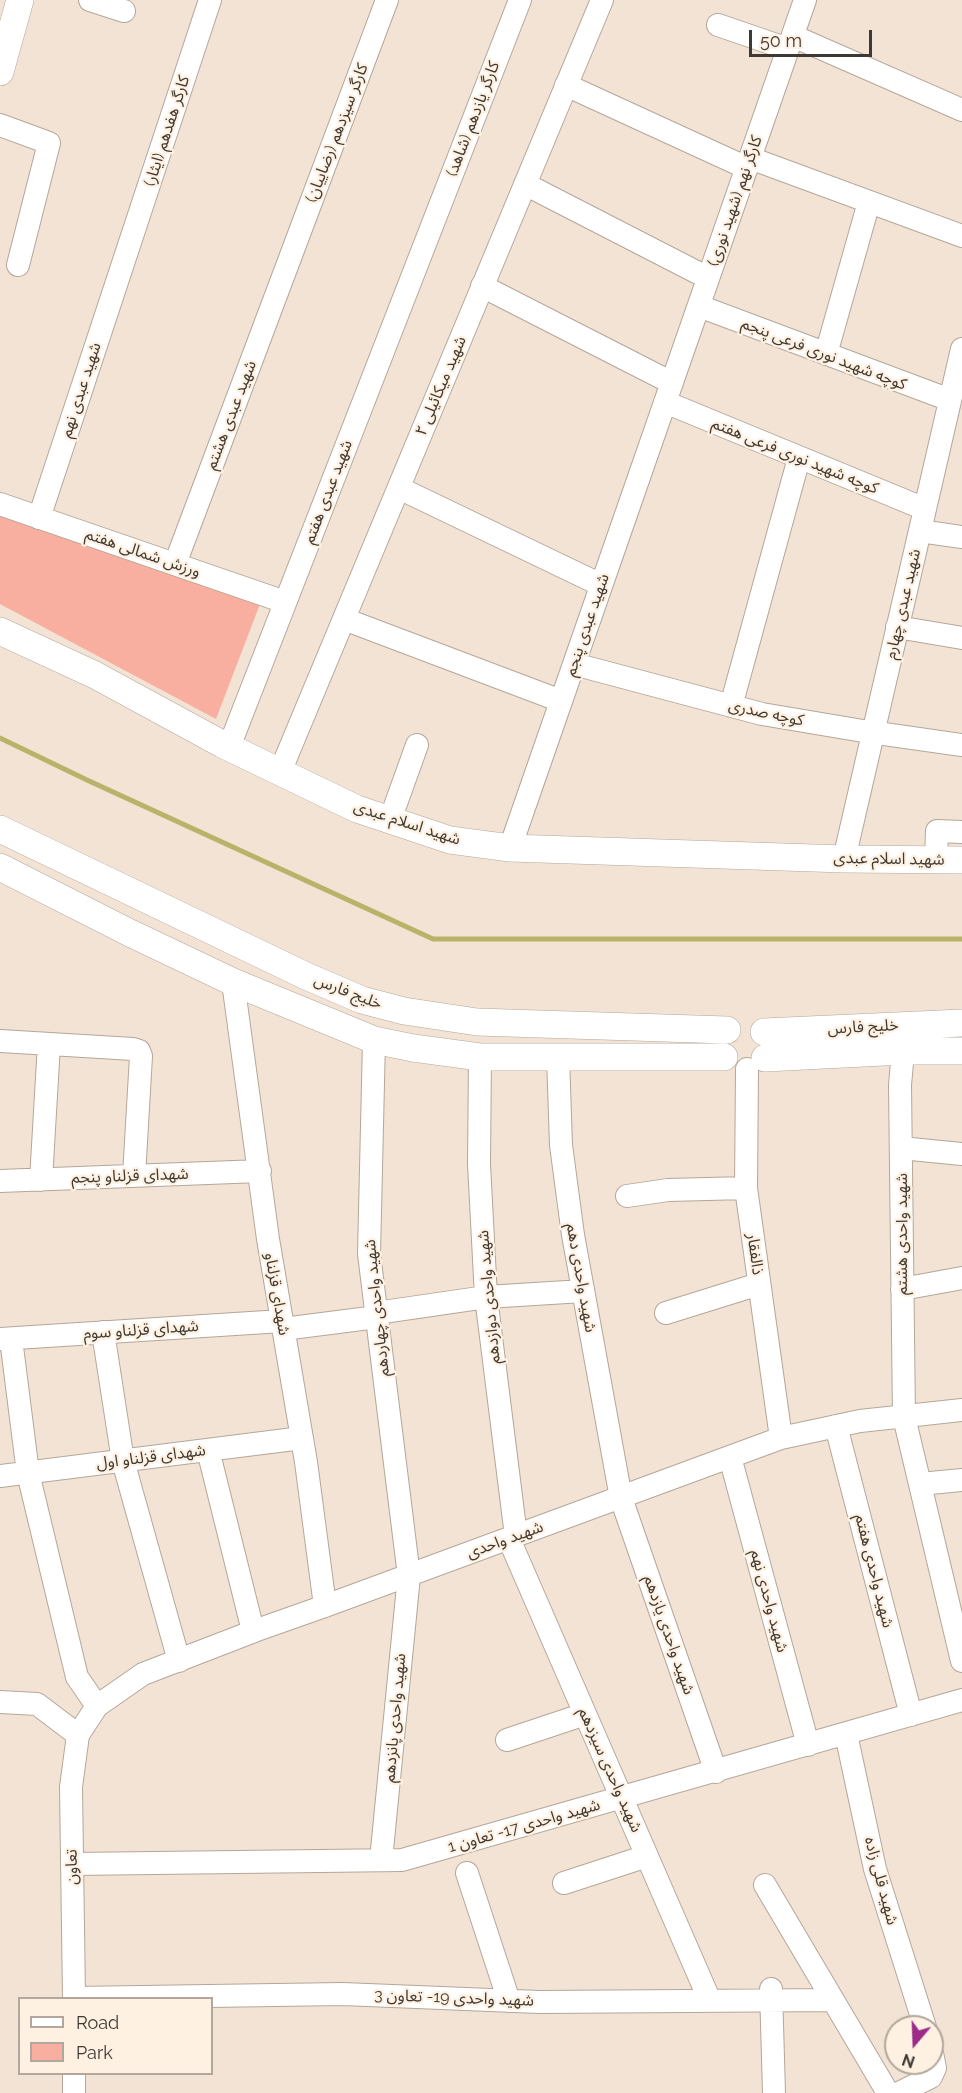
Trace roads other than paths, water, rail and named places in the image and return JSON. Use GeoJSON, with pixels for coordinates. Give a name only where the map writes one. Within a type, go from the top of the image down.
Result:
{"type":"FeatureCollection","features":[{"type":"Feature","properties":{"kind":"main road"},"geometry":{"type":"LineString","coordinates":[[0,72],[20,0]]}},
{"type":"Feature","properties":{"kind":"main road","name":"شهید اسلام عبدی"},"geometry":{"type":"LineString","coordinates":[[0,631],[95,675],[228,747],[357,808],[450,840],[510,848],[844,859],[949,860]]}},
{"type":"Feature","properties":{"kind":"main road","name":"خلیج فارس"},"geometry":{"type":"LineString","coordinates":[[0,829],[306,976],[362,1000],[404,1011],[477,1022],[727,1030]]}},
{"type":"Feature","properties":{"kind":"main road"},"geometry":{"type":"LineString","coordinates":[[0,867],[233,982],[374,1040],[480,1057],[724,1057]]}},
{"type":"Feature","properties":{"kind":"main road"},"geometry":{"type":"LineString","coordinates":[[746,1022],[753,1024],[758,1053],[734,1067],[724,1057],[721,1043],[727,1030],[746,1022]]}},
{"type":"Feature","properties":{"kind":"main road","name":"خلیج فارس"},"geometry":{"type":"LineString","coordinates":[[758,1053],[962,1023]]}},
{"type":"Feature","properties":{"kind":"main road","name":"خلیج فارس"},"geometry":{"type":"LineString","coordinates":[[758,1053],[962,1051]]}},
{"type":"Feature","properties":{"kind":"street"},"geometry":{"type":"LineString","coordinates":[[90,0],[124,11]]}},
{"type":"Feature","properties":{"kind":"street","name":"کارگر هفدهم (ایثار)"},"geometry":{"type":"LineString","coordinates":[[123,263],[210,0]]}},
{"type":"Feature","properties":{"kind":"street","name":"کارگر سیزدهم (رضاییان)"},"geometry":{"type":"LineString","coordinates":[[286,266],[387,0]]}},
{"type":"Feature","properties":{"kind":"street","name":"کارگر یازدهم (شاهد)"},"geometry":{"type":"LineString","coordinates":[[427,237],[520,0]]}},
{"type":"Feature","properties":{"kind":"street","name":"شهید میکائیلی ۲"},"geometry":{"type":"LineString","coordinates":[[280,772],[602,0]]}},
{"type":"Feature","properties":{"kind":"street","name":"کارگر نهم (شهید نوری)"},"geometry":{"type":"LineString","coordinates":[[669,392],[805,0]]}},
{"type":"Feature","properties":{"kind":"street"},"geometry":{"type":"LineString","coordinates":[[718,25],[790,43],[962,110]]}},
{"type":"Feature","properties":{"kind":"street"},"geometry":{"type":"LineString","coordinates":[[566,85],[749,163],[869,202],[962,236]]}},
{"type":"Feature","properties":{"kind":"street"},"geometry":{"type":"LineString","coordinates":[[0,125],[49,143],[18,265]]}},
{"type":"Feature","properties":{"kind":"street"},"geometry":{"type":"LineString","coordinates":[[525,184],[708,278]]}},
{"type":"Feature","properties":{"kind":"street"},"geometry":{"type":"LineString","coordinates":[[826,354],[869,202]]}},
{"type":"Feature","properties":{"kind":"street","name":"شهید عبدی هفتم"},"geometry":{"type":"LineString","coordinates":[[228,747],[427,237]]}},
{"type":"Feature","properties":{"kind":"street","name":"شهید عبدی نهم"},"geometry":{"type":"LineString","coordinates":[[39,518],[123,263]]}},
{"type":"Feature","properties":{"kind":"street","name":"شهید عبدی هشتم"},"geometry":{"type":"LineString","coordinates":[[175,564],[286,266]]}},
{"type":"Feature","properties":{"kind":"street","name":"کوچه شهید نوری فرعی هفتم"},"geometry":{"type":"LineString","coordinates":[[482,286],[669,392],[799,458],[925,509]]}},
{"type":"Feature","properties":{"kind":"street","name":"کوچه شهید نوری فرعی پنجم"},"geometry":{"type":"LineString","coordinates":[[699,306],[950,400]]}},
{"type":"Feature","properties":{"kind":"street","name":"شهید عبدی چهارم"},"geometry":{"type":"LineString","coordinates":[[844,859],[950,400],[959,378],[962,350]]}},
{"type":"Feature","properties":{"kind":"street","name":"شهید عبدی پنجم"},"geometry":{"type":"LineString","coordinates":[[510,848],[669,392]]}},
{"type":"Feature","properties":{"kind":"street"},"geometry":{"type":"LineString","coordinates":[[731,706],[799,458]]}},
{"type":"Feature","properties":{"kind":"street"},"geometry":{"type":"LineString","coordinates":[[399,488],[601,585]]}},
{"type":"Feature","properties":{"kind":"street","name":"ورزش شمالی هفتم"},"geometry":{"type":"LineString","coordinates":[[0,504],[285,602]]}},
{"type":"Feature","properties":{"kind":"street"},"geometry":{"type":"LineString","coordinates":[[920,531],[962,537]]}},
{"type":"Feature","properties":{"kind":"street"},"geometry":{"type":"LineString","coordinates":[[344,619],[561,701]]}},
{"type":"Feature","properties":{"kind":"street"},"geometry":{"type":"LineString","coordinates":[[897,627],[962,638]]}},
{"type":"Feature","properties":{"kind":"street","name":"کوچه صدری"},"geometry":{"type":"LineString","coordinates":[[574,664],[762,714],[962,745]]}},
{"type":"Feature","properties":{"kind":"street"},"geometry":{"type":"LineString","coordinates":[[390,820],[417,745]]}},
{"type":"Feature","properties":{"kind":"street"},"geometry":{"type":"LineString","coordinates":[[949,860],[938,831],[962,832]]}},
{"type":"Feature","properties":{"kind":"street","name":"شهدای قزلناو"},"geometry":{"type":"LineString","coordinates":[[233,982],[268,1239],[302,1438],[325,1606]]}},
{"type":"Feature","properties":{"kind":"street","name":"شهید واحدی چهاردهم"},"geometry":{"type":"LineString","coordinates":[[374,1040],[369,1254],[409,1576]]}},
{"type":"Feature","properties":{"kind":"street"},"geometry":{"type":"LineString","coordinates":[[0,1041],[139,1051],[141,1056],[135,1176]]}},
{"type":"Feature","properties":{"kind":"street"},"geometry":{"type":"LineString","coordinates":[[40,1180],[50,1044]]}},
{"type":"Feature","properties":{"kind":"street","name":"شهید واحدی هشتم"},"geometry":{"type":"LineString","coordinates":[[903,1051],[900,1085],[904,1417],[962,1660]]}},
{"type":"Feature","properties":{"kind":"street","name":"ذالفقار"},"geometry":{"type":"LineString","coordinates":[[758,1053],[746,1188],[781,1438]]}},
{"type":"Feature","properties":{"kind":"street","name":"شهید واحدی دوازدهم"},"geometry":{"type":"LineString","coordinates":[[480,1057],[479,1164],[486,1297],[513,1538]]}},
{"type":"Feature","properties":{"kind":"street","name":"شهید واحدی دهم"},"geometry":{"type":"LineString","coordinates":[[558,1057],[561,1145],[573,1236],[621,1498]]}},
{"type":"Feature","properties":{"kind":"street"},"geometry":{"type":"LineString","coordinates":[[901,1148],[962,1154]]}},
{"type":"Feature","properties":{"kind":"street","name":"شهدای قزلناو پنجم"},"geometry":{"type":"LineString","coordinates":[[0,1181],[260,1172]]}},
{"type":"Feature","properties":{"kind":"street"},"geometry":{"type":"LineString","coordinates":[[627,1196],[668,1190],[746,1188]]}},
{"type":"Feature","properties":{"kind":"street"},"geometry":{"type":"LineString","coordinates":[[902,1289],[962,1278]]}},
{"type":"Feature","properties":{"kind":"street"},"geometry":{"type":"LineString","coordinates":[[666,1313],[759,1284]]}},
{"type":"Feature","properties":{"kind":"street","name":"شهدای قزلناو سوم"},"geometry":{"type":"LineString","coordinates":[[5,1339],[103,1332],[283,1325],[377,1315],[486,1297],[583,1291]]}},
{"type":"Feature","properties":{"kind":"street"},"geometry":{"type":"LineString","coordinates":[[103,1332],[123,1461],[179,1660]]}},
{"type":"Feature","properties":{"kind":"street"},"geometry":{"type":"LineString","coordinates":[[5,1339],[28,1473],[77,1677],[97,1706]]}},
{"type":"Feature","properties":{"kind":"street","name":"شهید واحدی"},"geometry":{"type":"LineString","coordinates":[[78,1736],[97,1706],[143,1674],[253,1631],[513,1538],[781,1438],[860,1421],[962,1410]]}},
{"type":"Feature","properties":{"kind":"street","name":"شهید واحدی هفتم"},"geometry":{"type":"LineString","coordinates":[[836,1426],[911,1715]]}},
{"type":"Feature","properties":{"kind":"street","name":"شهدای قزلناو اول"},"geometry":{"type":"LineString","coordinates":[[0,1476],[302,1438]]}},
{"type":"Feature","properties":{"kind":"street"},"geometry":{"type":"LineString","coordinates":[[208,1450],[253,1631]]}},
{"type":"Feature","properties":{"kind":"street","name":"شهید واحدی نهم"},"geometry":{"type":"LineString","coordinates":[[730,1457],[808,1745]]}},
{"type":"Feature","properties":{"kind":"street"},"geometry":{"type":"LineString","coordinates":[[920,1484],[962,1480]]}},
{"type":"Feature","properties":{"kind":"street","name":"شهید واحدی یازدهم"},"geometry":{"type":"LineString","coordinates":[[621,1498],[716,1772]]}},
{"type":"Feature","properties":{"kind":"street","name":"شهید واحدی سیزدهم"},"geometry":{"type":"LineString","coordinates":[[513,1538],[585,1714],[710,2001]]}},
{"type":"Feature","properties":{"kind":"street","name":"شهید واحدی پانزدهم"},"geometry":{"type":"LineString","coordinates":[[381,1860],[409,1576]]}},
{"type":"Feature","properties":{"kind":"street","name":"شهید واحدی 17- تعاون 1"},"geometry":{"type":"LineString","coordinates":[[72,1864],[402,1860],[962,1700]]}},
{"type":"Feature","properties":{"kind":"street"},"geometry":{"type":"LineString","coordinates":[[0,1702],[38,1704],[78,1736]]}},
{"type":"Feature","properties":{"kind":"street"},"geometry":{"type":"LineString","coordinates":[[507,1740],[585,1714]]}},
{"type":"Feature","properties":{"kind":"street","name":"شهید قلی زاده"},"geometry":{"type":"LineString","coordinates":[[846,1734],[875,1869],[921,2015]]}},
{"type":"Feature","properties":{"kind":"street","name":"تعاون"},"geometry":{"type":"LineString","coordinates":[[74,1997],[71,1787],[78,1736]]}},
{"type":"Feature","properties":{"kind":"street"},"geometry":{"type":"LineString","coordinates":[[564,1883],[647,1856]]}},
{"type":"Feature","properties":{"kind":"street"},"geometry":{"type":"LineString","coordinates":[[467,1873],[509,2001]]}},
{"type":"Feature","properties":{"kind":"street"},"geometry":{"type":"LineString","coordinates":[[765,1885],[888,2093]]}},
{"type":"Feature","properties":{"kind":"street","name":"شهید واحدی 19- تعاون 3"},"geometry":{"type":"LineString","coordinates":[[141,1997],[343,1994],[509,2001],[710,2001],[771,1995],[833,2000]]}},
{"type":"Feature","properties":{"kind":"street"},"geometry":{"type":"LineString","coordinates":[[771,1995],[774,2093]]}},
{"type":"Feature","properties":{"kind":"street"},"geometry":{"type":"LineString","coordinates":[[74,2075],[74,2093]]}},
{"type":"Feature","properties":{"kind":"street"},"geometry":{"type":"LineString","coordinates":[[899,2093],[932,2075]]}},
{"type":"Feature","properties":{"kind":"waterway"},"geometry":{"type":"LineString","coordinates":[[0,738],[433,939],[962,939]]}}]}
